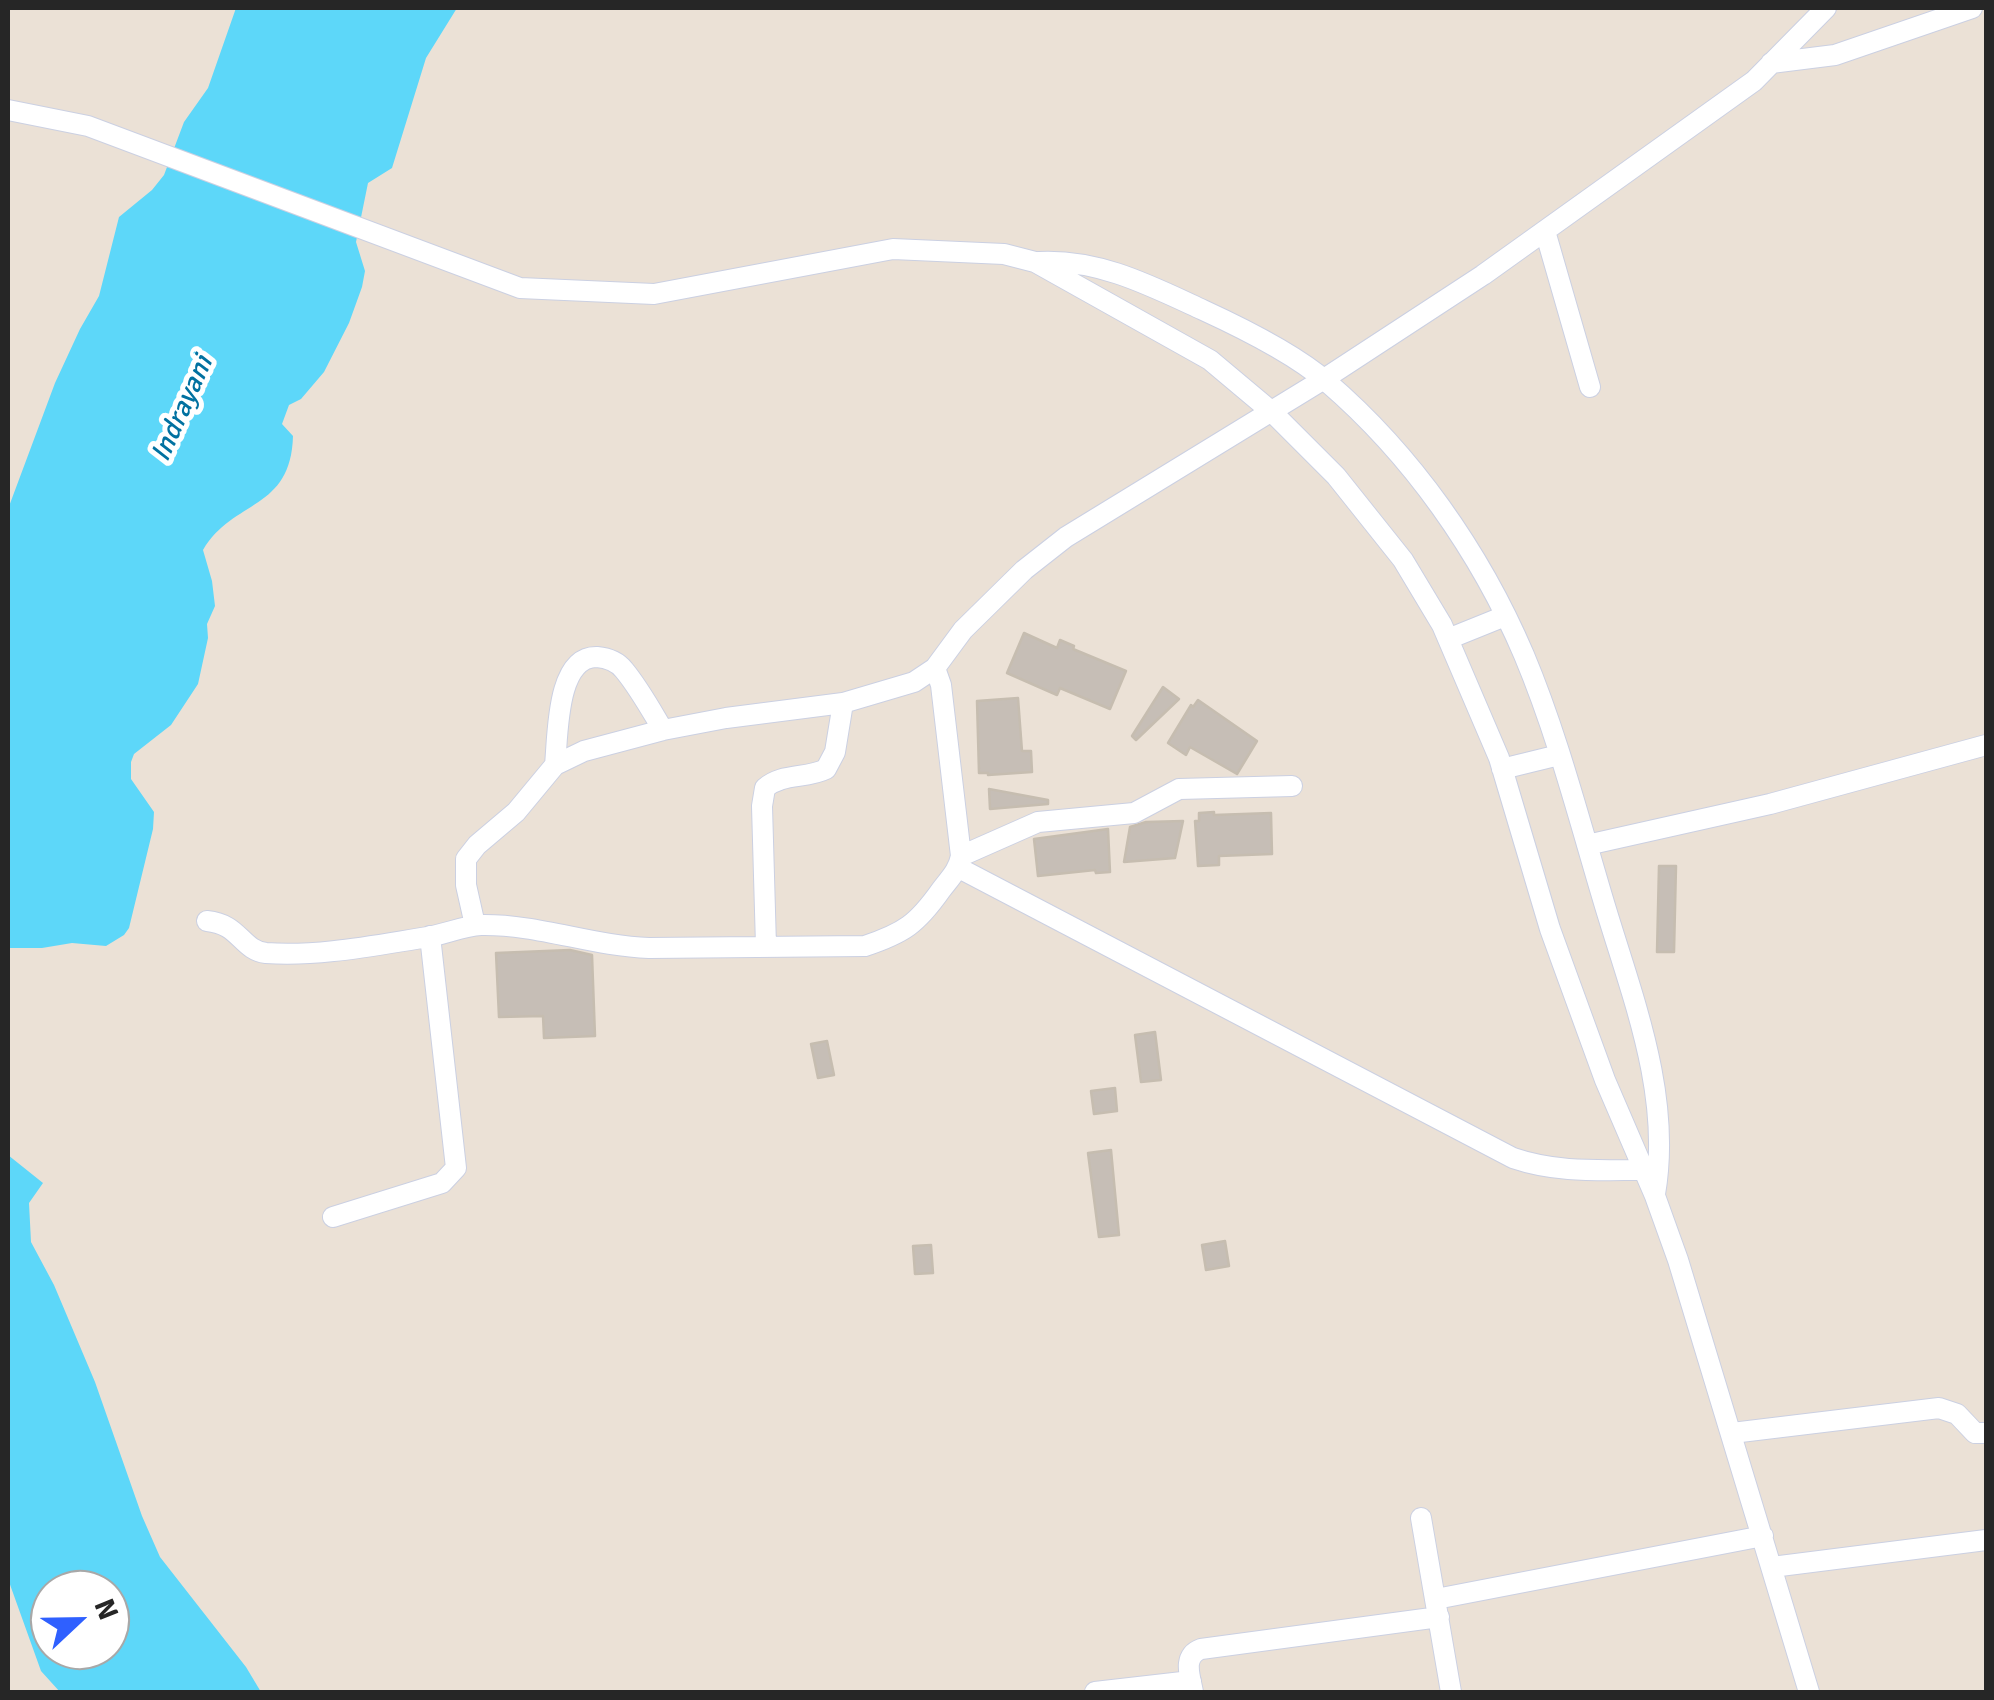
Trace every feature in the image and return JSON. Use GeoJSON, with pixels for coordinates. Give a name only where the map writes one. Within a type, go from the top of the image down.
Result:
{"type":"FeatureCollection","features":[{"type":"Feature","properties":{"kind":"street"},"geometry":{"type":"LineString","coordinates":[[475,925],[466,886],[466,859],[516,812],[556,765],[584,751],[664,730],[843,702],[914,682],[935,668],[963,630],[1024,570],[1066,537],[1324,379],[1545,231],[1754,80],[1826,8]]}},
{"type":"Feature","properties":{"kind":"street"},"geometry":{"type":"LineString","coordinates":[[1771,63],[1835,54],[1972,8]]}},
{"type":"Feature","properties":{"kind":"street"},"geometry":{"type":"LineString","coordinates":[[8,110],[88,126],[520,288],[654,294],[893,249],[955,249],[1035,262],[1094,264],[1235,325],[1324,379],[1406,464],[1449,517],[1490,582],[1524,654],[1559,755],[1647,1047],[1657,1099],[1660,1144],[1655,1196]]}},
{"type":"Feature","properties":{"kind":"street"},"geometry":{"type":"LineString","coordinates":[[1545,231],[1590,387]]}},
{"type":"Feature","properties":{"kind":"street"},"geometry":{"type":"LineString","coordinates":[[1035,262],[1182,342],[1272,412],[1336,476],[1373,520],[1403,560],[1448,639],[1502,770],[1550,929],[1605,1080],[1655,1196],[1810,1692]]}},
{"type":"Feature","properties":{"kind":"street"},"geometry":{"type":"LineString","coordinates":[[1448,639],[1505,616]]}},
{"type":"Feature","properties":{"kind":"street"},"geometry":{"type":"LineString","coordinates":[[556,765],[561,704],[568,678],[579,662],[590,657],[613,660],[624,670],[664,730]]}},
{"type":"Feature","properties":{"kind":"street"},"geometry":{"type":"LineString","coordinates":[[935,668],[941,685],[960,862]]}},
{"type":"Feature","properties":{"kind":"street"},"geometry":{"type":"LineString","coordinates":[[766,946],[762,818],[765,788],[777,779],[826,769],[835,752],[843,702]]}},
{"type":"Feature","properties":{"kind":"street"},"geometry":{"type":"LineString","coordinates":[[1587,845],[1770,804],[1986,744]]}},
{"type":"Feature","properties":{"kind":"street"},"geometry":{"type":"LineString","coordinates":[[1502,770],[1559,755]]}},
{"type":"Feature","properties":{"kind":"street"},"geometry":{"type":"LineString","coordinates":[[207,922],[221,922],[254,950],[268,953],[302,953],[430,936],[475,925],[523,927],[621,947],[865,946],[914,924],[960,862],[1038,822],[1134,813],[1168,792],[1187,788],[1292,786]]}},
{"type":"Feature","properties":{"kind":"street"},"geometry":{"type":"LineString","coordinates":[[960,862],[1513,1158],[1568,1171],[1644,1170]]}},
{"type":"Feature","properties":{"kind":"street"},"geometry":{"type":"LineString","coordinates":[[333,1217],[442,1183],[456,1168],[430,936]]}},
{"type":"Feature","properties":{"kind":"street"},"geometry":{"type":"LineString","coordinates":[[1732,1433],[1939,1408],[1956,1414],[1975,1433],[1986,1433]]}},
{"type":"Feature","properties":{"kind":"street"},"geometry":{"type":"LineString","coordinates":[[1422,1518],[1450,1692]]}},
{"type":"Feature","properties":{"kind":"street"},"geometry":{"type":"LineString","coordinates":[[1095,1692],[1192,1687],[1188,1659],[1192,1652],[1201,1649],[1438,1608],[1763,1536]]}},
{"type":"Feature","properties":{"kind":"street"},"geometry":{"type":"LineString","coordinates":[[1772,1567],[1986,1540]]}},
{"type":"Feature","properties":{"kind":"water","name":"Indrayani"},"geometry":{"type":"Polygon","coordinates":[[[236,8],[457,8],[426,58],[392,168],[368,183],[356,242],[365,271],[362,287],[324,372],[301,399],[289,405],[282,424],[293,436],[290,460],[282,478],[272,492],[229,521],[203,550],[215,606],[207,624],[208,638],[198,684],[171,725],[134,754],[131,762],[131,779],[154,812],[129,928],[106,946],[72,943],[8,948],[8,509],[55,383],[99,296],[119,217],[164,175],[184,122],[208,88],[236,8]]]}},
{"type":"Feature","properties":{"kind":"water"},"geometry":{"type":"Polygon","coordinates":[[[8,1155],[43,1183],[29,1203],[31,1242],[54,1285],[95,1382],[160,1557],[261,1692],[60,1692],[41,1670],[130,1670],[130,1570],[30,1570],[30,1640],[8,1579],[8,1155]]]}},
{"type":"Feature","properties":{"kind":"building"},"geometry":{"type":"Polygon","coordinates":[[[1024,633],[1057,648],[1060,640],[1126,671],[1110,709],[1060,688],[1057,695],[1007,673],[1024,633]]]}},
{"type":"Feature","properties":{"kind":"building"},"geometry":{"type":"Polygon","coordinates":[[[1163,687],[1179,699],[1136,740],[1132,736],[1163,687]]]}},
{"type":"Feature","properties":{"kind":"building"},"geometry":{"type":"Polygon","coordinates":[[[1018,698],[1022,751],[1031,751],[1032,772],[979,773],[977,701],[1018,698]]]}},
{"type":"Feature","properties":{"kind":"building"},"geometry":{"type":"Polygon","coordinates":[[[1198,700],[1257,741],[1237,774],[1190,747],[1186,755],[1168,743],[1198,700]]]}},
{"type":"Feature","properties":{"kind":"building"},"geometry":{"type":"Polygon","coordinates":[[[989,789],[1048,800],[1048,804],[990,809],[989,789]]]}},
{"type":"Feature","properties":{"kind":"building"},"geometry":{"type":"Polygon","coordinates":[[[1199,813],[1271,813],[1272,854],[1219,856],[1219,865],[1198,866],[1195,821],[1199,821],[1199,813]]]}},
{"type":"Feature","properties":{"kind":"building"},"geometry":{"type":"Polygon","coordinates":[[[1183,821],[1175,858],[1124,862],[1130,827],[1146,822],[1183,821]]]}},
{"type":"Feature","properties":{"kind":"building"},"geometry":{"type":"Polygon","coordinates":[[[1108,829],[1110,872],[1038,876],[1034,839],[1108,829]]]}},
{"type":"Feature","properties":{"kind":"building"},"geometry":{"type":"Polygon","coordinates":[[[1659,866],[1676,866],[1674,952],[1657,952],[1659,866]]]}},
{"type":"Feature","properties":{"kind":"building"},"geometry":{"type":"Polygon","coordinates":[[[570,950],[592,955],[595,1036],[544,1038],[543,1016],[499,1017],[496,953],[570,950]]]}},
{"type":"Feature","properties":{"kind":"building"},"geometry":{"type":"Polygon","coordinates":[[[1155,1032],[1161,1080],[1141,1082],[1135,1035],[1155,1032]]]}},
{"type":"Feature","properties":{"kind":"building"},"geometry":{"type":"Polygon","coordinates":[[[827,1041],[834,1075],[818,1078],[811,1044],[827,1041]]]}},
{"type":"Feature","properties":{"kind":"building"},"geometry":{"type":"Polygon","coordinates":[[[1115,1088],[1117,1111],[1094,1114],[1091,1091],[1115,1088]]]}},
{"type":"Feature","properties":{"kind":"building"},"geometry":{"type":"Polygon","coordinates":[[[1111,1150],[1119,1235],[1099,1237],[1088,1153],[1111,1150]]]}},
{"type":"Feature","properties":{"kind":"building"},"geometry":{"type":"Polygon","coordinates":[[[1225,1241],[1229,1266],[1206,1270],[1202,1245],[1225,1241]]]}},
{"type":"Feature","properties":{"kind":"building"},"geometry":{"type":"Polygon","coordinates":[[[931,1245],[933,1273],[915,1274],[913,1246],[931,1245]]]}}]}
